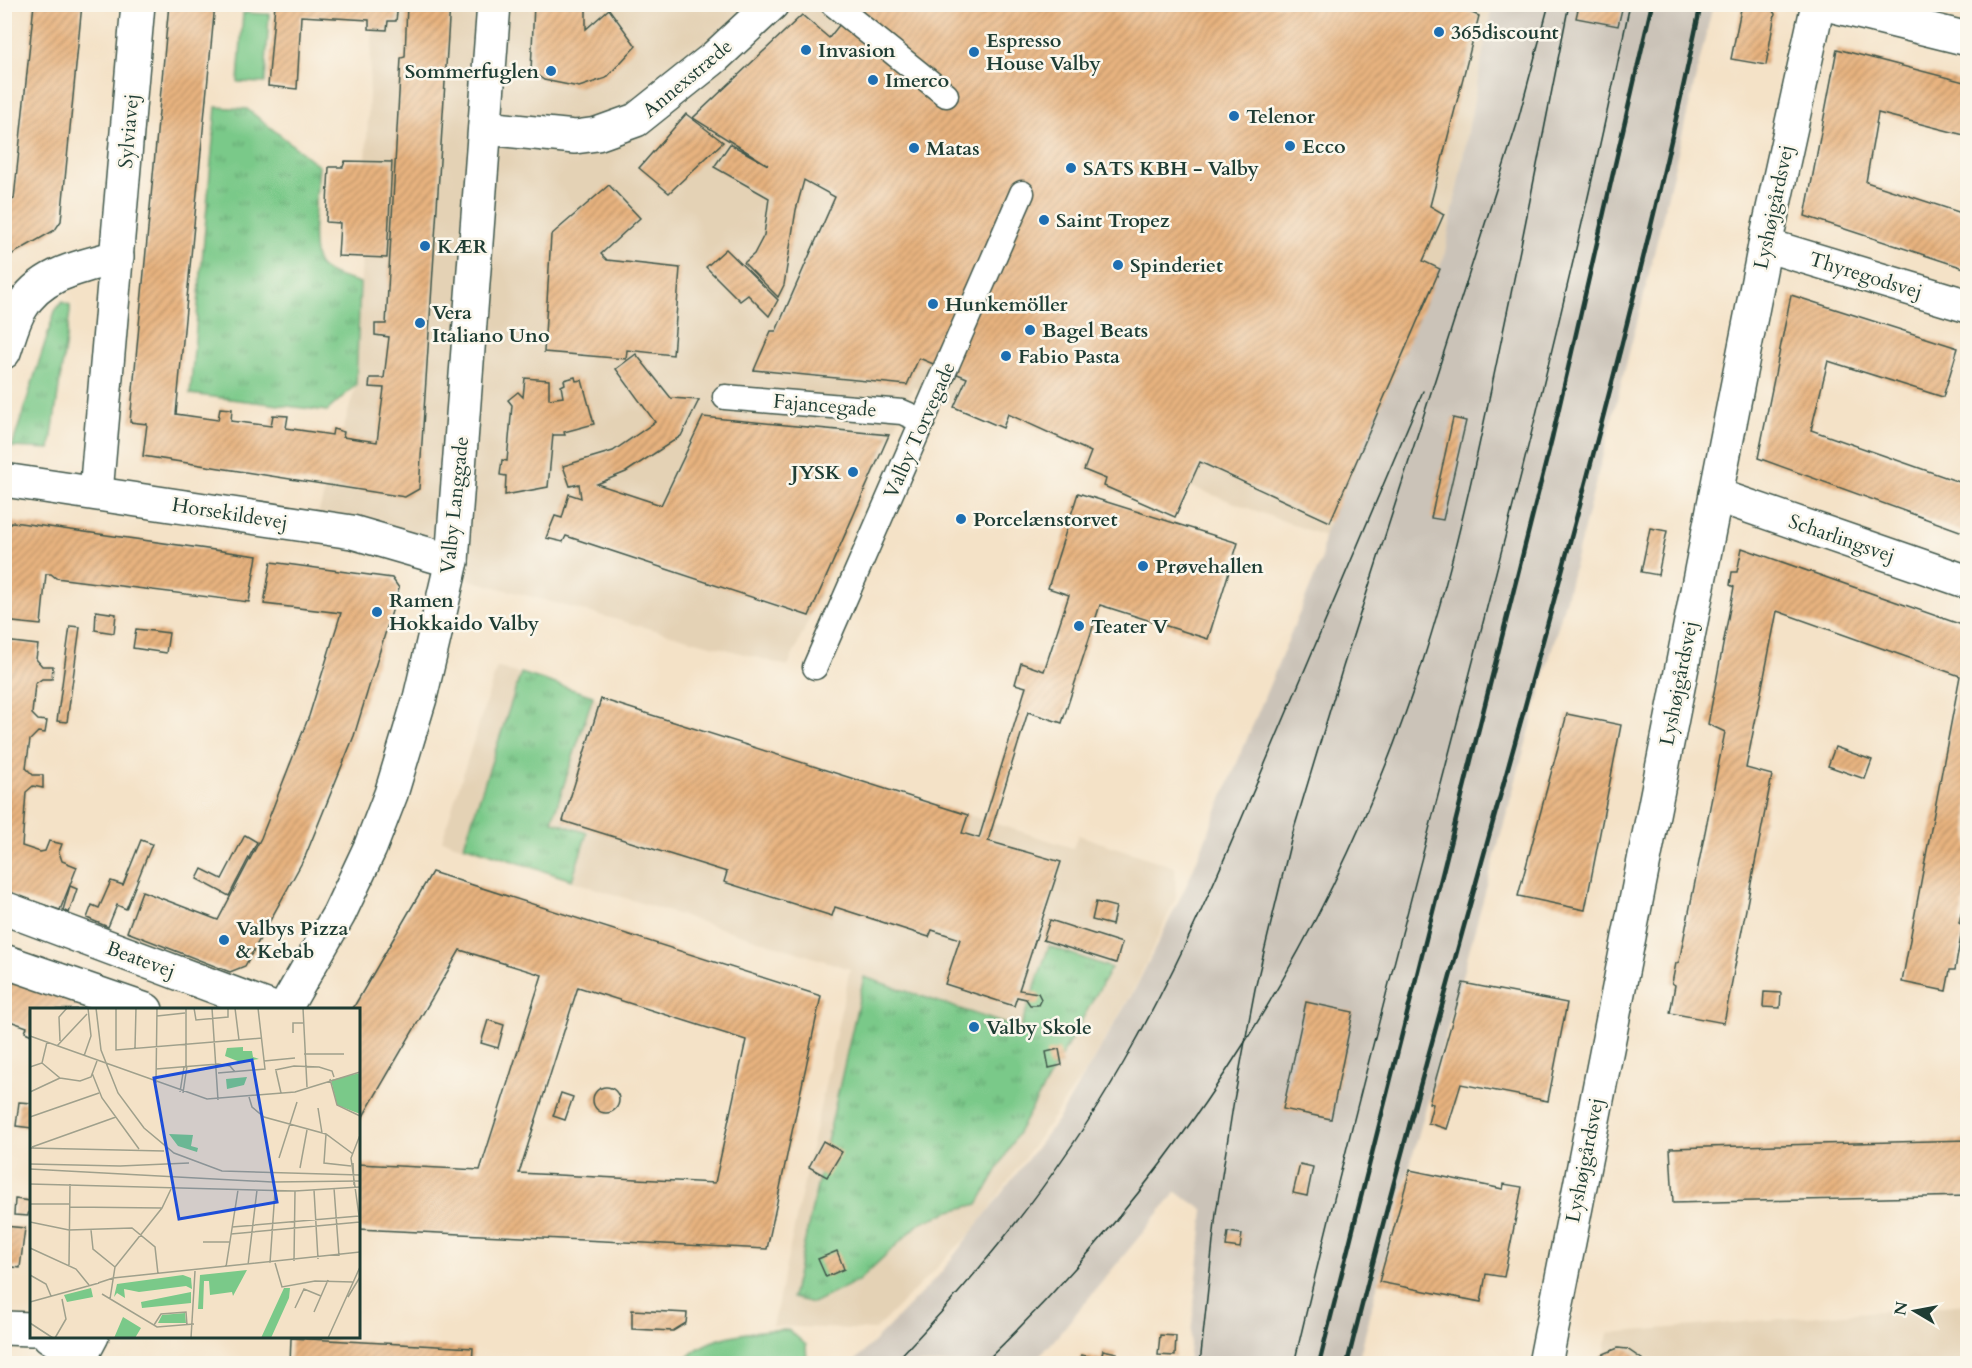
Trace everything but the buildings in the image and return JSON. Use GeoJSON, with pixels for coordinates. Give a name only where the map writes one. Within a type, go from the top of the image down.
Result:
{"type":"FeatureCollection","features":[{"type":"Feature","properties":{"kind":"street","name":"Sylviavej"},"geometry":{"type":"LineString","coordinates":[[96,493],[138,4]]}},
{"type":"Feature","properties":{"kind":"street","name":"Valby Langgade"},"geometry":{"type":"LineString","coordinates":[[285,1008],[339,914],[370,848],[391,794],[420,698],[452,561],[494,4]]}},
{"type":"Feature","properties":{"kind":"street","name":"Annexstræde"},"geometry":{"type":"LineString","coordinates":[[485,128],[575,137],[597,134],[636,120],[715,57],[772,4]]}},
{"type":"Feature","properties":{"kind":"street"},"geometry":{"type":"LineString","coordinates":[[833,4],[946,95]]}},
{"type":"Feature","properties":{"kind":"street","name":"Lyshøjgårdsvej"},"geometry":{"type":"LineString","coordinates":[[1545,1364],[1765,246],[1818,4]]}},
{"type":"Feature","properties":{"kind":"street"},"geometry":{"type":"LineString","coordinates":[[1826,4],[1968,39]]}},
{"type":"Feature","properties":{"kind":"street","name":"Valby Torvegade"},"geometry":{"type":"LineString","coordinates":[[815,667],[1022,193]]}},
{"type":"Feature","properties":{"kind":"street","name":"Thyregodsvej"},"geometry":{"type":"LineString","coordinates":[[1765,246],[1968,306]]}},
{"type":"Feature","properties":{"kind":"street"},"geometry":{"type":"LineString","coordinates":[[4,352],[20,308],[39,285],[61,272],[117,256]]}},
{"type":"Feature","properties":{"kind":"street","name":"Fajancegade"},"geometry":{"type":"LineString","coordinates":[[725,397],[902,412],[923,420]]}},
{"type":"Feature","properties":{"kind":"street","name":"Horsekildevej"},"geometry":{"type":"LineString","coordinates":[[4,480],[352,532],[452,561]]}},
{"type":"Feature","properties":{"kind":"street","name":"Scharlingsvej"},"geometry":{"type":"LineString","coordinates":[[1716,495],[1968,582]]}},
{"type":"Feature","properties":{"kind":"street","name":"Beatevej"},"geometry":{"type":"LineString","coordinates":[[4,908],[272,1008]]}},
{"type":"Feature","properties":{"kind":"street"},"geometry":{"type":"LineString","coordinates":[[4,961],[140,1008]]}},
{"type":"Feature","properties":{"kind":"street"},"geometry":{"type":"LineString","coordinates":[[4,1328],[30,1329]]}},
{"type":"Feature","properties":{"kind":"street"},"geometry":{"type":"LineString","coordinates":[[53,1338],[83,1352]]}},
{"type":"Feature","properties":{"kind":"shaded area"},"geometry":{"type":"Polygon","coordinates":[[[373,5],[1492,5],[1444,257],[1324,536],[1091,450],[1011,415],[1005,428],[913,387],[788,666],[399,561],[310,542],[356,385],[373,5]]]}},
{"type":"Feature","properties":{"kind":"shaded area"},"geometry":{"type":"Polygon","coordinates":[[[1492,5],[1713,5],[1645,291],[1567,594],[1378,1282],[1358,1363],[1188,1363],[1204,1210],[1176,1192],[1050,1345],[1031,1363],[852,1364],[939,1275],[1059,1118],[1135,989],[1186,886],[1321,561],[1324,535],[1444,257],[1492,5]]]}},
{"type":"Feature","properties":{"kind":"shaded area","name":"Valby Skole"},"geometry":{"type":"Polygon","coordinates":[[[497,667],[1073,848],[1078,835],[1175,867],[1176,898],[1135,987],[1088,1068],[974,1230],[875,1330],[773,1326],[850,969],[442,840],[497,667]]]}},
{"type":"Feature","properties":{"kind":"shaded area"},"geometry":{"type":"Polygon","coordinates":[[[1967,1304],[1967,1363],[1603,1364],[1608,1333],[1967,1304]]]}},
{"type":"Feature","properties":{"kind":"green space"},"geometry":{"type":"Polygon","coordinates":[[[243,13],[269,14],[265,83],[238,82],[243,13]]]}},
{"type":"Feature","properties":{"kind":"green space"},"geometry":{"type":"Polygon","coordinates":[[[216,107],[247,109],[319,166],[314,234],[317,260],[321,267],[330,273],[360,283],[356,385],[327,411],[190,394],[216,107]]]}},
{"type":"Feature","properties":{"kind":"green space"},"geometry":{"type":"Polygon","coordinates":[[[62,302],[70,305],[70,312],[50,449],[12,447],[55,311],[62,302]]]}},
{"type":"Feature","properties":{"kind":"green space"},"geometry":{"type":"Polygon","coordinates":[[[521,673],[593,696],[552,821],[587,833],[572,880],[464,845],[521,673]]]}},
{"type":"Feature","properties":{"kind":"green space"},"geometry":{"type":"Polygon","coordinates":[[[1049,946],[1111,968],[978,1204],[950,1211],[919,1224],[858,1281],[813,1303],[792,1298],[864,977],[1020,1029],[1049,946]]]}},
{"type":"Feature","properties":{"kind":"green space"},"geometry":{"type":"Polygon","coordinates":[[[769,1330],[789,1330],[806,1345],[807,1363],[683,1363],[699,1348],[710,1342],[734,1335],[769,1330]]]}},
{"type":"Feature","properties":{"kind":"tram line"},"geometry":{"type":"LineString","coordinates":[[1200,1364],[1216,1213],[1234,1100],[1255,989],[1293,832],[1343,667],[1517,124],[1549,4]]}},
{"type":"Feature","properties":{"kind":"tram line"},"geometry":{"type":"LineString","coordinates":[[983,1364],[1056,1289],[1124,1210],[1187,1128],[1246,1041],[1298,951],[1346,858],[1387,762],[1422,664],[1446,582],[1486,415],[1569,4]]}},
{"type":"Feature","properties":{"kind":"tram line"},"geometry":{"type":"LineString","coordinates":[[1294,1364],[1378,1024],[1511,516],[1593,175],[1630,4]]}},
{"type":"Feature","properties":{"kind":"tram line"},"geometry":{"type":"LineString","coordinates":[[893,1364],[957,1294],[1018,1220],[1100,1103],[1145,1024],[1221,867],[1423,391]]}},
{"type":"Feature","properties":{"kind":"railway"},"geometry":{"type":"LineString","coordinates":[[1319,1364],[1552,438],[1652,4]]}},
{"type":"Feature","properties":{"kind":"railway"},"geometry":{"type":"LineString","coordinates":[[1347,1364],[1437,1024],[1577,516],[1663,176],[1701,4]]}},
{"type":"Feature","properties":{"kind":"place","name":"365discount"},"geometry":{"type":"Point","coordinates":[1439,32]}},
{"type":"Feature","properties":{"kind":"place","name":"Invasion"},"geometry":{"type":"Point","coordinates":[806,50]}},
{"type":"Feature","properties":{"kind":"place","name":"Espresso House Valby"},"geometry":{"type":"Point","coordinates":[974,52]}},
{"type":"Feature","properties":{"kind":"place","name":"Sommerfuglen"},"geometry":{"type":"Point","coordinates":[551,71]}},
{"type":"Feature","properties":{"kind":"place","name":"Imerco"},"geometry":{"type":"Point","coordinates":[873,80]}},
{"type":"Feature","properties":{"kind":"place","name":"Telenor"},"geometry":{"type":"Point","coordinates":[1234,116]}},
{"type":"Feature","properties":{"kind":"place","name":"Ecco"},"geometry":{"type":"Point","coordinates":[1290,146]}},
{"type":"Feature","properties":{"kind":"place","name":"Matas"},"geometry":{"type":"Point","coordinates":[914,148]}},
{"type":"Feature","properties":{"kind":"place","name":"SATS KBH - Valby"},"geometry":{"type":"Point","coordinates":[1071,168]}},
{"type":"Feature","properties":{"kind":"place","name":"Saint Tropez"},"geometry":{"type":"Point","coordinates":[1044,220]}},
{"type":"Feature","properties":{"kind":"place","name":"KÆR"},"geometry":{"type":"Point","coordinates":[425,246]}},
{"type":"Feature","properties":{"kind":"place","name":"Spinderiet"},"geometry":{"type":"Point","coordinates":[1118,265]}},
{"type":"Feature","properties":{"kind":"place","name":"Hunkemöller"},"geometry":{"type":"Point","coordinates":[933,304]}},
{"type":"Feature","properties":{"kind":"place","name":"Vera Italiano Uno"},"geometry":{"type":"Point","coordinates":[420,323]}},
{"type":"Feature","properties":{"kind":"place","name":"Bagel Beats"},"geometry":{"type":"Point","coordinates":[1030,330]}},
{"type":"Feature","properties":{"kind":"place","name":"Fabio Pasta"},"geometry":{"type":"Point","coordinates":[1006,356]}},
{"type":"Feature","properties":{"kind":"place","name":"JYSK"},"geometry":{"type":"Point","coordinates":[853,472]}},
{"type":"Feature","properties":{"kind":"place","name":"Porcelænstorvet"},"geometry":{"type":"Point","coordinates":[961,519]}},
{"type":"Feature","properties":{"kind":"place","name":"Prøvehallen"},"geometry":{"type":"Point","coordinates":[1143,566]}},
{"type":"Feature","properties":{"kind":"place","name":"Ramen Hokkaido Valby"},"geometry":{"type":"Point","coordinates":[377,612]}},
{"type":"Feature","properties":{"kind":"place","name":"Teater V"},"geometry":{"type":"Point","coordinates":[1079,626]}},
{"type":"Feature","properties":{"kind":"place","name":"Valbys Pizza & Kebab"},"geometry":{"type":"Point","coordinates":[224,940]}},
{"type":"Feature","properties":{"kind":"place","name":"Valby Skole"},"geometry":{"type":"Point","coordinates":[974,1027]}}]}
